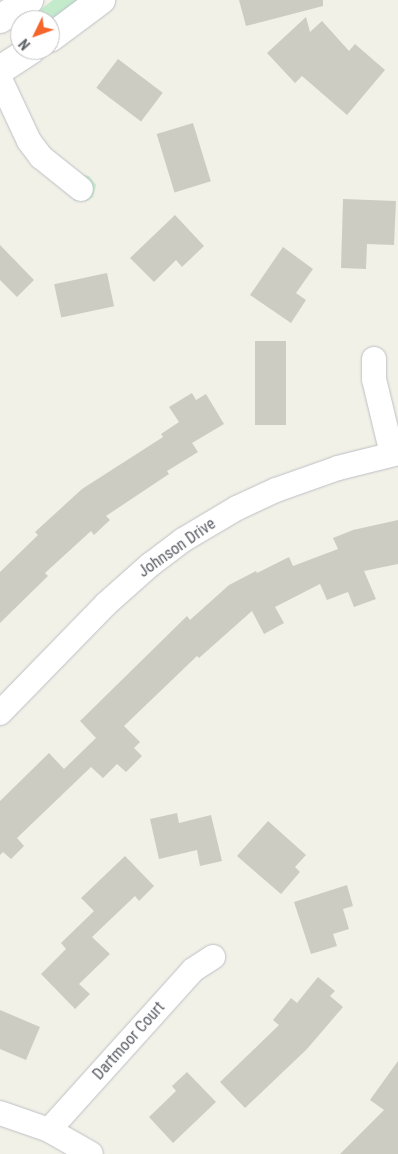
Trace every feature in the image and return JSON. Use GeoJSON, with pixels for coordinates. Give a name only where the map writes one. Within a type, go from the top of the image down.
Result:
{"type":"FeatureCollection","features":[{"type":"Feature","properties":{"kind":"main road"},"geometry":{"type":"LineString","coordinates":[[0,19],[28,0]]}},
{"type":"Feature","properties":{"kind":"main road"},"geometry":{"type":"LineString","coordinates":[[60,31],[101,0]]}},
{"type":"Feature","properties":{"kind":"main road"},"geometry":{"type":"LineString","coordinates":[[0,70],[16,60]]}},
{"type":"Feature","properties":{"kind":"street"},"geometry":{"type":"LineString","coordinates":[[0,79],[29,140],[41,157],[81,189]]}},
{"type":"Feature","properties":{"kind":"street"},"geometry":{"type":"LineString","coordinates":[[374,359],[374,379],[395,454]]}},
{"type":"Feature","properties":{"kind":"street","name":"Johnson Drive"},"geometry":{"type":"LineString","coordinates":[[0,713],[106,604],[150,564],[183,540],[237,508],[276,490],[338,468],[395,454]]}},
{"type":"Feature","properties":{"kind":"street","name":"Dartmoor Court"},"geometry":{"type":"LineString","coordinates":[[48,1130],[193,970],[213,957]]}},
{"type":"Feature","properties":{"kind":"street"},"geometry":{"type":"LineString","coordinates":[[0,1112],[48,1130],[91,1154]]}},
{"type":"Feature","properties":{"kind":"green space"},"geometry":{"type":"Polygon","coordinates":[[[53,0],[81,0],[60,18],[60,10],[40,10],[53,0]]]}},
{"type":"Feature","properties":{"kind":"green space"},"geometry":{"type":"Polygon","coordinates":[[[78,174],[89,176],[96,185],[93,197],[87,201],[75,201],[68,192],[78,174]]]}},
{"type":"Feature","properties":{"kind":"building"},"geometry":{"type":"Polygon","coordinates":[[[239,0],[323,0],[323,6],[246,26],[239,0]]]}},
{"type":"Feature","properties":{"kind":"building"},"geometry":{"type":"Polygon","coordinates":[[[306,17],[310,32],[322,21],[349,51],[355,44],[385,70],[347,115],[302,76],[295,83],[267,53],[306,17]]]}},
{"type":"Feature","properties":{"kind":"building"},"geometry":{"type":"Polygon","coordinates":[[[118,59],[163,93],[141,121],[96,88],[118,59]]]}},
{"type":"Feature","properties":{"kind":"building"},"geometry":{"type":"Polygon","coordinates":[[[193,123],[211,181],[174,192],[157,134],[193,123]]]}},
{"type":"Feature","properties":{"kind":"building"},"geometry":{"type":"Polygon","coordinates":[[[343,199],[396,201],[394,245],[367,244],[366,269],[341,268],[343,199]]]}},
{"type":"Feature","properties":{"kind":"building"},"geometry":{"type":"Polygon","coordinates":[[[175,215],[204,246],[182,267],[176,260],[154,282],[130,258],[175,215]]]}},
{"type":"Feature","properties":{"kind":"building"},"geometry":{"type":"Polygon","coordinates":[[[0,245],[34,280],[17,297],[0,280],[0,245]]]}},
{"type":"Feature","properties":{"kind":"building"},"geometry":{"type":"Polygon","coordinates":[[[283,247],[313,269],[296,293],[306,300],[291,323],[250,295],[283,247]]]}},
{"type":"Feature","properties":{"kind":"building"},"geometry":{"type":"Polygon","coordinates":[[[107,273],[114,306],[61,317],[54,284],[107,273]]]}},
{"type":"Feature","properties":{"kind":"building"},"geometry":{"type":"Polygon","coordinates":[[[255,341],[286,341],[286,425],[255,425],[255,341]]]}},
{"type":"Feature","properties":{"kind":"building"},"geometry":{"type":"Polygon","coordinates":[[[192,393],[196,400],[206,394],[224,424],[192,443],[198,452],[167,471],[169,474],[106,516],[110,520],[94,535],[91,531],[45,573],[48,576],[0,623],[0,572],[38,535],[35,532],[82,489],[163,437],[161,434],[179,422],[169,407],[192,393]]]}},
{"type":"Feature","properties":{"kind":"building"},"geometry":{"type":"Polygon","coordinates":[[[398,520],[398,564],[364,571],[376,599],[354,607],[348,592],[327,600],[320,584],[275,607],[284,623],[264,634],[252,611],[199,658],[197,656],[124,726],[140,742],[134,748],[142,756],[126,772],[117,764],[103,778],[91,767],[17,838],[24,846],[11,859],[3,852],[0,855],[0,801],[49,753],[64,769],[96,738],[80,721],[187,616],[190,620],[229,585],[256,571],[257,573],[289,557],[293,566],[338,549],[333,538],[353,530],[398,520]]]}},
{"type":"Feature","properties":{"kind":"building"},"geometry":{"type":"Polygon","coordinates":[[[177,813],[179,823],[211,815],[222,861],[200,866],[197,850],[159,859],[150,819],[177,813]]]}},
{"type":"Feature","properties":{"kind":"building"},"geometry":{"type":"Polygon","coordinates":[[[268,821],[306,855],[295,867],[300,872],[281,894],[237,856],[268,821]]]}},
{"type":"Feature","properties":{"kind":"building"},"geometry":{"type":"Polygon","coordinates":[[[125,856],[154,886],[139,901],[135,896],[92,937],[110,954],[79,984],[90,994],[75,1009],[41,974],[66,949],[61,943],[94,911],[81,898],[125,856]]]}},
{"type":"Feature","properties":{"kind":"building"},"geometry":{"type":"Polygon","coordinates":[[[347,885],[353,906],[343,909],[349,929],[333,934],[337,946],[311,954],[294,902],[347,885]]]}},
{"type":"Feature","properties":{"kind":"building"},"geometry":{"type":"Polygon","coordinates":[[[318,977],[335,991],[330,996],[343,1007],[307,1049],[245,1108],[220,1082],[279,1025],[273,1020],[291,998],[297,1003],[318,977]]]}},
{"type":"Feature","properties":{"kind":"building"},"geometry":{"type":"Polygon","coordinates":[[[0,1010],[40,1027],[26,1060],[0,1049],[0,1010]]]}},
{"type":"Feature","properties":{"kind":"building"},"geometry":{"type":"Polygon","coordinates":[[[398,1061],[398,1154],[340,1154],[384,1110],[370,1100],[398,1061]]]}},
{"type":"Feature","properties":{"kind":"building"},"geometry":{"type":"Polygon","coordinates":[[[187,1072],[216,1102],[173,1143],[149,1117],[176,1091],[172,1086],[187,1072]]]}}]}
